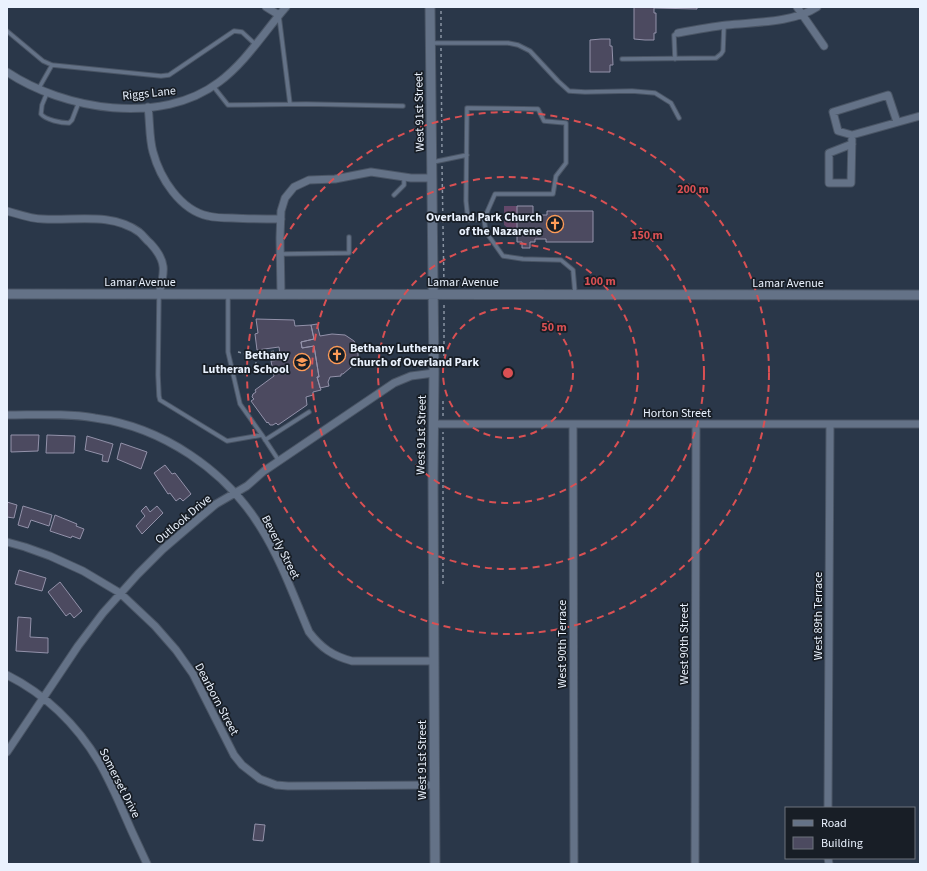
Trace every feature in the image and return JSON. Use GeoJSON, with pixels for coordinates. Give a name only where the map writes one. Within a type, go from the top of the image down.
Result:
{"type":"FeatureCollection","features":[{"type":"Feature","properties":{"kind":"street"},"geometry":{"type":"LineString","coordinates":[[266,7],[279,15]]}},
{"type":"Feature","properties":{"kind":"street","name":"Riggs Lane"},"geometry":{"type":"LineString","coordinates":[[7,72],[38,89],[78,102],[113,107],[148,107],[185,100],[213,86],[236,67],[286,7]]}},
{"type":"Feature","properties":{"kind":"street","name":"West 91st Street"},"geometry":{"type":"LineString","coordinates":[[430,7],[434,373],[435,864]]}},
{"type":"Feature","properties":{"kind":"street"},"geometry":{"type":"LineString","coordinates":[[797,7],[824,46]]}},
{"type":"Feature","properties":{"kind":"street"},"geometry":{"type":"LineString","coordinates":[[678,32],[786,18],[802,15],[817,7]]}},
{"type":"Feature","properties":{"kind":"street"},"geometry":{"type":"LineString","coordinates":[[897,122],[888,95],[833,112],[838,131],[852,136],[920,116]]}},
{"type":"Feature","properties":{"kind":"street"},"geometry":{"type":"LineString","coordinates":[[148,107],[155,158],[163,177],[172,190],[186,205],[196,212],[209,217],[281,219]]}},
{"type":"Feature","properties":{"kind":"street"},"geometry":{"type":"LineString","coordinates":[[852,136],[852,144],[851,183],[829,183],[829,153],[852,144]]}},
{"type":"Feature","properties":{"kind":"street"},"geometry":{"type":"LineString","coordinates":[[281,294],[281,219],[285,198],[294,187],[309,180],[335,179],[371,172],[404,177],[432,178]]}},
{"type":"Feature","properties":{"kind":"street"},"geometry":{"type":"LineString","coordinates":[[7,211],[42,219],[97,218],[120,223],[139,232],[162,259],[164,276],[159,294]]}},
{"type":"Feature","properties":{"kind":"street","name":"Lamar Avenue"},"geometry":{"type":"LineString","coordinates":[[7,294],[920,295]]}},
{"type":"Feature","properties":{"kind":"street","name":"Outlook Drive"},"geometry":{"type":"LineString","coordinates":[[7,752],[78,646],[103,613],[120,593],[163,549],[216,504],[247,486],[279,461],[394,383],[411,376],[434,373]]}},
{"type":"Feature","properties":{"kind":"street","name":"Beverly Street"},"geometry":{"type":"LineString","coordinates":[[7,415],[70,415],[96,418],[147,432],[172,444],[211,469],[247,507],[272,548],[309,632],[317,643],[328,652],[340,658],[352,661],[434,661]]}},
{"type":"Feature","properties":{"kind":"street","name":"Horton Street"},"geometry":{"type":"LineString","coordinates":[[433,424],[920,424]]}},
{"type":"Feature","properties":{"kind":"street","name":"West 90th Terrace"},"geometry":{"type":"LineString","coordinates":[[572,424],[574,864]]}},
{"type":"Feature","properties":{"kind":"street","name":"West 90th Street"},"geometry":{"type":"LineString","coordinates":[[695,864],[696,424]]}},
{"type":"Feature","properties":{"kind":"street","name":"West 89th Terrace"},"geometry":{"type":"LineString","coordinates":[[828,807],[830,424]]}},
{"type":"Feature","properties":{"kind":"street","name":"Dearborn Street"},"geometry":{"type":"LineString","coordinates":[[7,542],[50,556],[83,571],[120,593],[155,626],[176,650],[193,674],[203,692],[234,755],[242,765],[260,779],[288,786],[434,785]]}},
{"type":"Feature","properties":{"kind":"street","name":"Somerset Drive"},"geometry":{"type":"LineString","coordinates":[[7,675],[44,698],[69,721],[86,742],[99,762],[147,864]]}},
{"type":"Feature","properties":{"kind":"lane"},"geometry":{"type":"LineString","coordinates":[[279,15],[290,104]]}},
{"type":"Feature","properties":{"kind":"lane"},"geometry":{"type":"LineString","coordinates":[[622,58],[716,58],[723,51],[724,25]]}},
{"type":"Feature","properties":{"kind":"lane"},"geometry":{"type":"LineString","coordinates":[[7,31],[43,61],[52,65],[161,76],[169,75],[234,31],[242,32],[255,44]]}},
{"type":"Feature","properties":{"kind":"lane"},"geometry":{"type":"LineString","coordinates":[[675,59],[674,35],[678,32]]}},
{"type":"Feature","properties":{"kind":"lane"},"geometry":{"type":"LineString","coordinates":[[431,43],[508,43],[518,45],[530,51],[569,91],[632,91],[655,93],[671,103],[679,118]]}},
{"type":"Feature","properties":{"kind":"lane"},"geometry":{"type":"LineString","coordinates":[[38,89],[52,65]]}},
{"type":"Feature","properties":{"kind":"lane"},"geometry":{"type":"LineString","coordinates":[[213,86],[228,105],[290,104],[403,106]]}},
{"type":"Feature","properties":{"kind":"lane"},"geometry":{"type":"LineString","coordinates":[[47,92],[40,110],[41,114],[46,118],[69,123],[72,120],[78,102]]}},
{"type":"Feature","properties":{"kind":"lane"},"geometry":{"type":"LineString","coordinates":[[484,219],[468,220],[466,202],[467,108],[538,110],[544,121],[566,123],[566,163],[556,176],[553,194],[495,194],[484,219],[486,232],[503,256],[523,259],[561,260],[573,270],[575,294]]}},
{"type":"Feature","properties":{"kind":"lane"},"geometry":{"type":"LineString","coordinates":[[432,162],[467,155]]}},
{"type":"Feature","properties":{"kind":"lane"},"geometry":{"type":"LineString","coordinates":[[394,195],[404,185],[404,177]]}},
{"type":"Feature","properties":{"kind":"lane"},"geometry":{"type":"LineString","coordinates":[[280,254],[349,253],[349,237]]}},
{"type":"Feature","properties":{"kind":"lane"},"geometry":{"type":"LineString","coordinates":[[159,294],[158,375],[160,400],[227,441],[262,435]]}},
{"type":"Feature","properties":{"kind":"lane"},"geometry":{"type":"LineString","coordinates":[[228,294],[228,352],[240,404],[279,461]]}},
{"type":"Feature","properties":{"kind":"lane"},"geometry":{"type":"LineString","coordinates":[[265,440],[308,412]]}},
{"type":"Feature","properties":{"kind":"path"},"geometry":{"type":"LineString","coordinates":[[238,352],[258,357],[269,359],[276,358],[275,351],[260,354],[258,357],[253,372],[242,374]]}},
{"type":"Feature","properties":{"kind":"shaded area"},"geometry":{"type":"Polygon","coordinates":[[[504,206],[517,206],[517,232],[514,233],[504,225],[504,206]]]}},
{"type":"Feature","properties":{"kind":"building"},"geometry":{"type":"Polygon","coordinates":[[[634,7],[697,7],[697,9],[654,8],[654,13],[656,13],[656,33],[654,33],[654,40],[645,40],[634,39],[634,7]]]}},
{"type":"Feature","properties":{"kind":"building"},"geometry":{"type":"Polygon","coordinates":[[[610,39],[613,65],[610,65],[610,72],[590,72],[590,40],[610,39]]]}},
{"type":"Feature","properties":{"kind":"building","name":"Overland Park Church of the Nazarene"},"geometry":{"type":"Polygon","coordinates":[[[517,206],[533,206],[533,215],[547,215],[547,211],[593,211],[593,242],[546,242],[546,239],[535,239],[535,242],[530,242],[530,248],[522,248],[522,242],[517,242],[517,206]]]}},
{"type":"Feature","properties":{"kind":"building"},"geometry":{"type":"Polygon","coordinates":[[[256,319],[294,320],[295,326],[311,325],[314,339],[301,342],[302,348],[314,346],[319,377],[317,377],[321,390],[313,392],[313,395],[306,397],[307,405],[278,425],[276,423],[270,425],[268,422],[267,423],[251,401],[254,399],[252,397],[256,392],[255,390],[274,376],[271,361],[281,360],[279,347],[257,350],[255,334],[258,333],[256,319]]]}},
{"type":"Feature","properties":{"kind":"building","name":"Bethany Lutheran Church of Overland Park"},"geometry":{"type":"Polygon","coordinates":[[[317,324],[320,336],[332,334],[345,335],[354,341],[358,349],[358,361],[343,374],[341,374],[341,376],[330,377],[328,382],[329,386],[320,388],[317,377],[319,377],[314,346],[302,348],[301,342],[314,339],[311,325],[317,324]]]}},
{"type":"Feature","properties":{"kind":"building"},"geometry":{"type":"Polygon","coordinates":[[[11,435],[39,435],[38,451],[11,452],[11,435]]]}},
{"type":"Feature","properties":{"kind":"building"},"geometry":{"type":"Polygon","coordinates":[[[47,435],[75,436],[74,453],[46,453],[47,435]]]}},
{"type":"Feature","properties":{"kind":"building"},"geometry":{"type":"Polygon","coordinates":[[[87,436],[113,444],[108,462],[102,461],[103,455],[85,450],[87,436]]]}},
{"type":"Feature","properties":{"kind":"building"},"geometry":{"type":"Polygon","coordinates":[[[121,443],[147,452],[141,469],[117,459],[121,443]]]}},
{"type":"Feature","properties":{"kind":"building"},"geometry":{"type":"Polygon","coordinates":[[[165,465],[172,474],[175,473],[191,494],[183,501],[180,498],[176,501],[170,493],[168,494],[154,473],[165,465]]]}},
{"type":"Feature","properties":{"kind":"building"},"geometry":{"type":"Polygon","coordinates":[[[7,502],[17,505],[14,518],[7,517],[7,502]]]}},
{"type":"Feature","properties":{"kind":"building"},"geometry":{"type":"Polygon","coordinates":[[[23,506],[52,515],[49,526],[31,520],[28,528],[18,525],[23,506]]]}},
{"type":"Feature","properties":{"kind":"building"},"geometry":{"type":"Polygon","coordinates":[[[146,506],[150,512],[157,506],[163,513],[142,534],[136,526],[145,516],[141,511],[146,506]]]}},
{"type":"Feature","properties":{"kind":"building"},"geometry":{"type":"Polygon","coordinates":[[[55,515],[77,524],[76,526],[84,529],[80,539],[72,536],[71,538],[50,531],[55,515]]]}},
{"type":"Feature","properties":{"kind":"building"},"geometry":{"type":"Polygon","coordinates":[[[19,570],[46,578],[42,591],[15,584],[19,570]]]}},
{"type":"Feature","properties":{"kind":"building"},"geometry":{"type":"Polygon","coordinates":[[[60,582],[82,611],[74,618],[70,613],[66,616],[48,592],[60,582]]]}},
{"type":"Feature","properties":{"kind":"building"},"geometry":{"type":"Polygon","coordinates":[[[18,617],[31,618],[30,637],[48,638],[48,653],[16,651],[18,617]]]}},
{"type":"Feature","properties":{"kind":"building"},"geometry":{"type":"Polygon","coordinates":[[[255,824],[265,825],[263,841],[253,840],[255,824]]]}},
{"type":"Feature","properties":{"kind":"place","name":"Overland Park Church of the Nazarene"},"geometry":{"type":"Point","coordinates":[555,224]}},
{"type":"Feature","properties":{"kind":"place","name":"Bethany Lutheran Church of Overland Park"},"geometry":{"type":"Point","coordinates":[337,355]}},
{"type":"Feature","properties":{"kind":"place","name":"Bethany Lutheran School"},"geometry":{"type":"Point","coordinates":[302,362]}}]}
